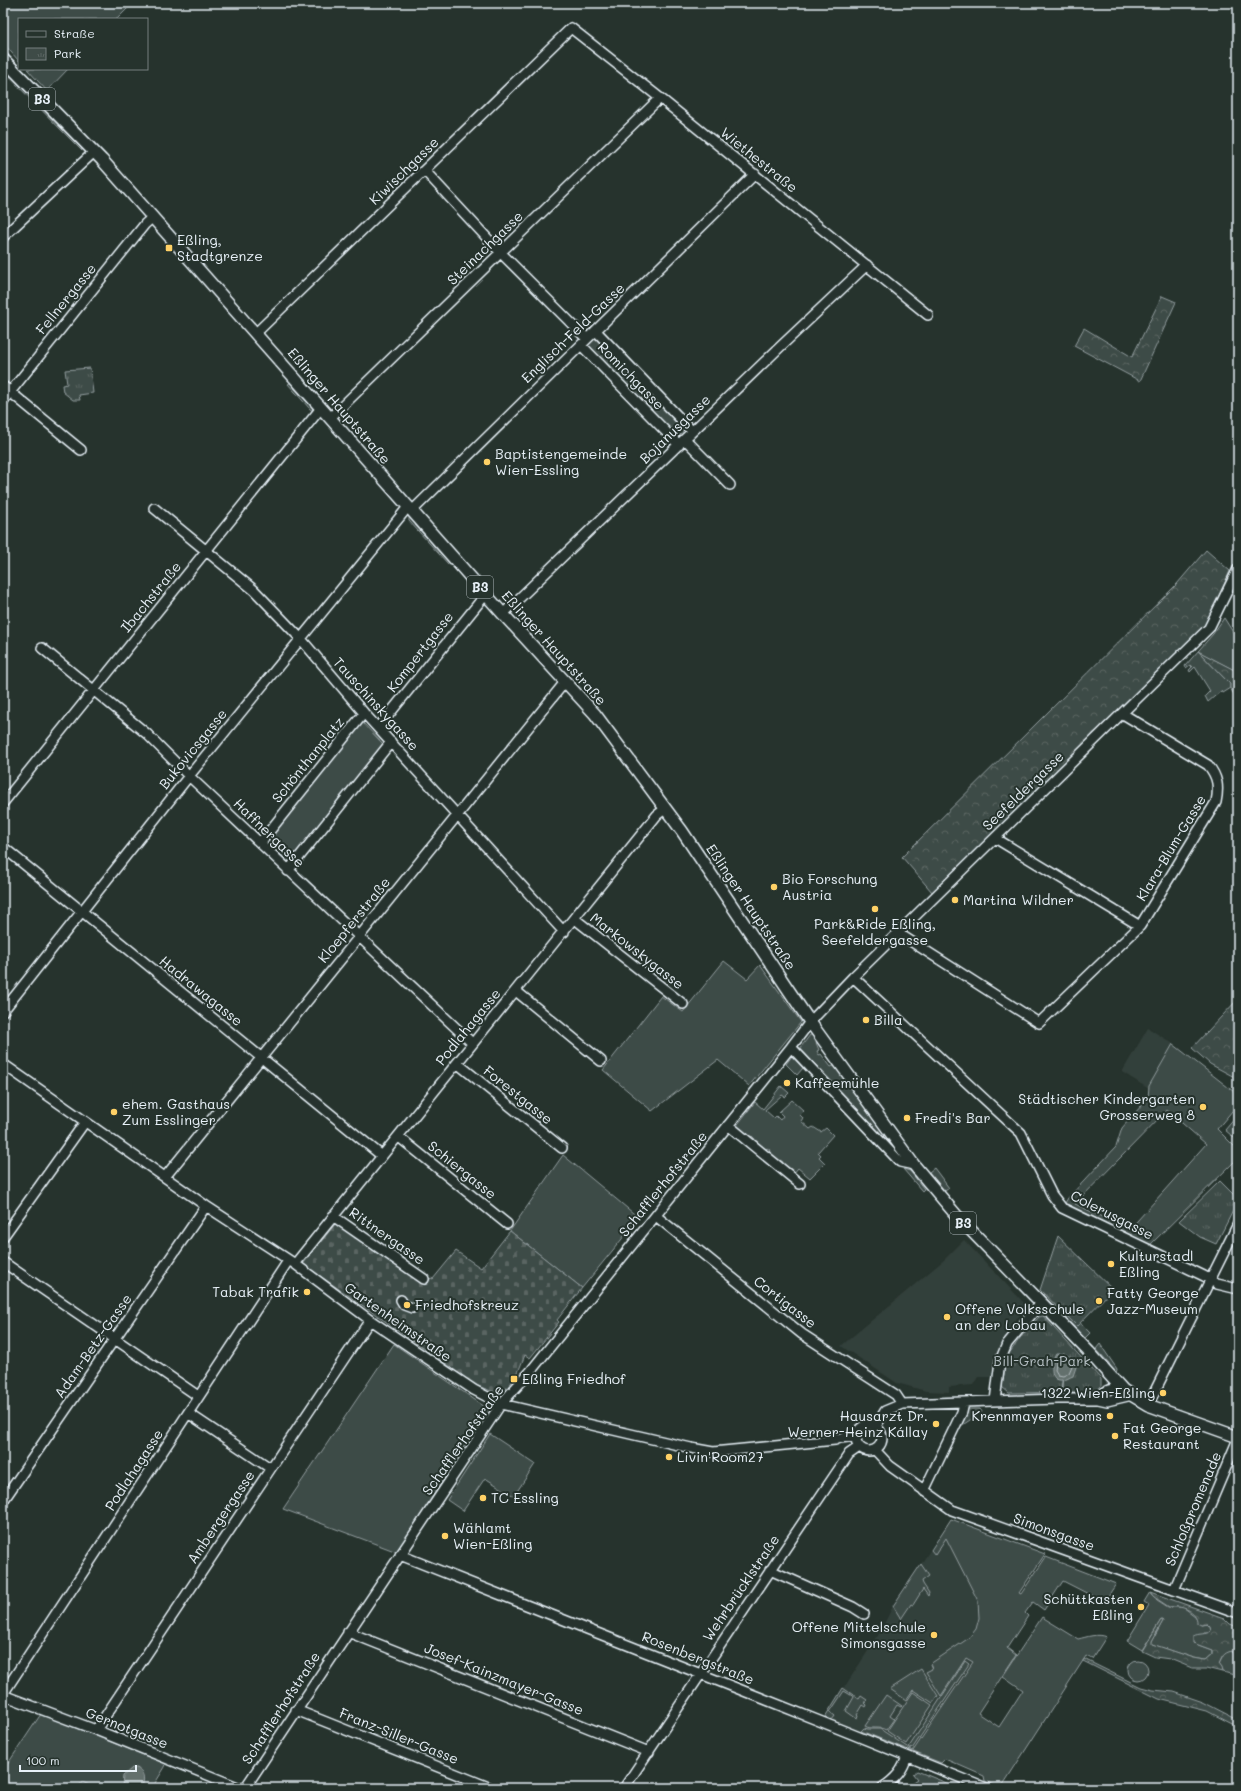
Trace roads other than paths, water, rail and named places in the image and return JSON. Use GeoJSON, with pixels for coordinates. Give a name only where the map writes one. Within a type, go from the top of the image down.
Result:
{"type":"FeatureCollection","features":[{"type":"Feature","properties":{"kind":"main road","name":"B3"},"geometry":{"type":"LineString","coordinates":[[3,58],[94,152]]}},
{"type":"Feature","properties":{"kind":"main road","name":"Eßlinger Hauptstraße"},"geometry":{"type":"LineString","coordinates":[[94,152],[256,333],[503,614],[595,714],[665,809],[810,1022],[914,1165],[957,1216],[1127,1393],[1148,1405],[1238,1438]]}},
{"type":"Feature","properties":{"kind":"street","name":"Wiethestraße"},"geometry":{"type":"LineString","coordinates":[[571,28],[755,174],[928,315]]}},
{"type":"Feature","properties":{"kind":"street","name":"Kiwischgasse"},"geometry":{"type":"LineString","coordinates":[[256,333],[571,28]]}},
{"type":"Feature","properties":{"kind":"street","name":"Steinachgasse"},"geometry":{"type":"LineString","coordinates":[[330,418],[660,98]]}},
{"type":"Feature","properties":{"kind":"street"},"geometry":{"type":"LineString","coordinates":[[3,237],[94,152]]}},
{"type":"Feature","properties":{"kind":"street","name":"Romichgasse"},"geometry":{"type":"LineString","coordinates":[[425,171],[584,342],[682,442],[730,485]]}},
{"type":"Feature","properties":{"kind":"street","name":"Englisch-Feld-Gasse"},"geometry":{"type":"LineString","coordinates":[[410,509],[596,331],[755,174]]}},
{"type":"Feature","properties":{"kind":"street","name":"Fellnergasse"},"geometry":{"type":"LineString","coordinates":[[3,401],[7,389],[145,224],[153,217]]}},
{"type":"Feature","properties":{"kind":"street","name":"Bojanusgasse"},"geometry":{"type":"LineString","coordinates":[[503,614],[692,431],[867,265]]}},
{"type":"Feature","properties":{"kind":"street","name":"Romichgasse"},"geometry":{"type":"LineString","coordinates":[[596,331],[692,431]]}},
{"type":"Feature","properties":{"kind":"street"},"geometry":{"type":"LineString","coordinates":[[7,389],[81,450]]}},
{"type":"Feature","properties":{"kind":"street","name":"Ibachstraße"},"geometry":{"type":"LineString","coordinates":[[3,803],[321,408]]}},
{"type":"Feature","properties":{"kind":"street","name":"Tauschinskygasse"},"geometry":{"type":"LineString","coordinates":[[154,508],[254,590],[301,639],[364,713],[564,932]]}},
{"type":"Feature","properties":{"kind":"street","name":"Bukovicsgasse"},"geometry":{"type":"LineString","coordinates":[[3,1011],[81,910],[189,776],[410,509]]}},
{"type":"Feature","properties":{"kind":"street","name":"Seefeldergasse"},"geometry":{"type":"LineString","coordinates":[[810,1022],[853,977],[1123,714],[1209,628],[1238,569]]}},
{"type":"Feature","properties":{"kind":"street","name":"Kompertgasse"},"geometry":{"type":"LineString","coordinates":[[378,728],[486,594]]}},
{"type":"Feature","properties":{"kind":"street","name":"Haffnergasse"},"geometry":{"type":"LineString","coordinates":[[42,648],[147,734],[189,776],[472,1044]]}},
{"type":"Feature","properties":{"kind":"street","name":"Kloepferstraße"},"geometry":{"type":"LineString","coordinates":[[166,1178],[359,936],[565,682]]}},
{"type":"Feature","properties":{"kind":"street","name":"Schönthanplatz"},"geometry":{"type":"LineString","coordinates":[[260,843],[364,713]]}},
{"type":"Feature","properties":{"kind":"street","name":"Klara-Blum-Gasse"},"geometry":{"type":"LineString","coordinates":[[1123,714],[1208,765],[1214,772],[1218,782],[1219,791],[1216,802],[1140,926]]}},
{"type":"Feature","properties":{"kind":"street"},"geometry":{"type":"LineString","coordinates":[[288,870],[391,742]]}},
{"type":"Feature","properties":{"kind":"street","name":"Podlahagasse"},"geometry":{"type":"LineString","coordinates":[[3,1695],[198,1396],[291,1262],[333,1216],[399,1137],[456,1063],[575,919],[657,815],[665,809]]}},
{"type":"Feature","properties":{"kind":"street"},"geometry":{"type":"LineString","coordinates":[[898,933],[1039,1023],[1140,926],[996,838]]}},
{"type":"Feature","properties":{"kind":"street","name":"Hadrawagasse"},"geometry":{"type":"LineString","coordinates":[[3,847],[382,1156]]}},
{"type":"Feature","properties":{"kind":"street","name":"Markowskygasse"},"geometry":{"type":"LineString","coordinates":[[575,919],[683,1004]]}},
{"type":"Feature","properties":{"kind":"street","name":"Colerusgasse"},"geometry":{"type":"LineString","coordinates":[[853,977],[1021,1133],[1052,1195],[1062,1208],[1204,1276],[1210,1281],[1238,1289]]}},
{"type":"Feature","properties":{"kind":"street"},"geometry":{"type":"LineString","coordinates":[[516,991],[601,1061]]}},
{"type":"Feature","properties":{"kind":"street","name":"Schafflerhofstraße"},"geometry":{"type":"LineString","coordinates":[[245,1788],[502,1404],[521,1383],[656,1216],[792,1047],[810,1022]]}},
{"type":"Feature","properties":{"kind":"street","name":"Eßlinger Hauptstraße"},"geometry":{"type":"LineString","coordinates":[[792,1047],[900,1162],[914,1165]]}},
{"type":"Feature","properties":{"kind":"street","name":"Forestgasse"},"geometry":{"type":"LineString","coordinates":[[456,1063],[562,1148]]}},
{"type":"Feature","properties":{"kind":"street","name":"Gartenheimstraße"},"geometry":{"type":"LineString","coordinates":[[3,1064],[206,1206],[291,1262],[370,1320],[456,1380],[502,1404],[713,1452],[835,1440],[840,1438],[858,1442],[867,1451],[875,1450]]}},
{"type":"Feature","properties":{"kind":"street"},"geometry":{"type":"LineString","coordinates":[[3,1237],[84,1122]]}},
{"type":"Feature","properties":{"kind":"street"},"geometry":{"type":"LineString","coordinates":[[728,1125],[800,1184]]}},
{"type":"Feature","properties":{"kind":"street","name":"Schiergasse"},"geometry":{"type":"LineString","coordinates":[[399,1137],[507,1224]]}},
{"type":"Feature","properties":{"kind":"street","name":"Adam-Betz-Gasse"},"geometry":{"type":"LineString","coordinates":[[3,1501],[206,1206]]}},
{"type":"Feature","properties":{"kind":"street","name":"Rittnergasse"},"geometry":{"type":"LineString","coordinates":[[333,1216],[424,1279]]}},
{"type":"Feature","properties":{"kind":"street","name":"Cortigasse"},"geometry":{"type":"LineString","coordinates":[[656,1216],[802,1334],[896,1395],[902,1404]]}},
{"type":"Feature","properties":{"kind":"street"},"geometry":{"type":"LineString","coordinates":[[1148,1405],[1238,1224]]}},
{"type":"Feature","properties":{"kind":"street"},"geometry":{"type":"LineString","coordinates":[[3,1262],[198,1396]]}},
{"type":"Feature","properties":{"kind":"street"},"geometry":{"type":"LineString","coordinates":[[401,1300],[404,1305],[412,1308]]}},
{"type":"Feature","properties":{"kind":"street"},"geometry":{"type":"LineString","coordinates":[[995,1401],[1000,1361],[1007,1344],[1041,1304]]}},
{"type":"Feature","properties":{"kind":"street","name":"Ambergergasse"},"geometry":{"type":"LineString","coordinates":[[96,1730],[370,1320]]}},
{"type":"Feature","properties":{"kind":"street"},"geometry":{"type":"LineString","coordinates":[[1098,1399],[1106,1389],[1106,1372]]}},
{"type":"Feature","properties":{"kind":"street"},"geometry":{"type":"LineString","coordinates":[[1106,1389],[1113,1388],[1127,1393]]}},
{"type":"Feature","properties":{"kind":"street"},"geometry":{"type":"LineString","coordinates":[[876,1426],[885,1412],[902,1404],[1098,1399],[1110,1400],[1127,1393]]}},
{"type":"Feature","properties":{"kind":"street"},"geometry":{"type":"LineString","coordinates":[[924,1491],[962,1412],[964,1403]]}},
{"type":"Feature","properties":{"kind":"street"},"geometry":{"type":"LineString","coordinates":[[188,1413],[270,1468]]}},
{"type":"Feature","properties":{"kind":"street"},"geometry":{"type":"LineString","coordinates":[[858,1442],[860,1427],[867,1424],[876,1426],[882,1434],[883,1442],[879,1448],[875,1450]]}},
{"type":"Feature","properties":{"kind":"street","name":"Schloßpromenade"},"geometry":{"type":"LineString","coordinates":[[1174,1590],[1238,1438]]}},
{"type":"Feature","properties":{"kind":"street","name":"Wehrbrücklstraße"},"geometry":{"type":"LineString","coordinates":[[624,1788],[858,1442]]}},
{"type":"Feature","properties":{"kind":"street","name":"Simonsgasse"},"geometry":{"type":"LineString","coordinates":[[875,1450],[890,1466],[952,1510],[1238,1613]]}},
{"type":"Feature","properties":{"kind":"street","name":"Rosenbergstraße"},"geometry":{"type":"LineString","coordinates":[[400,1555],[986,1788]]}},
{"type":"Feature","properties":{"kind":"street"},"geometry":{"type":"LineString","coordinates":[[770,1570],[853,1607],[864,1614]]}},
{"type":"Feature","properties":{"kind":"street","name":"Josef-Kainzmayer-Gasse"},"geometry":{"type":"LineString","coordinates":[[348,1632],[649,1752]]}},
{"type":"Feature","properties":{"kind":"street","name":"Gernotgasse"},"geometry":{"type":"LineString","coordinates":[[3,1695],[96,1730],[240,1788]]}},
{"type":"Feature","properties":{"kind":"street","name":"Franz-Siller-Gasse"},"geometry":{"type":"LineString","coordinates":[[296,1710],[491,1788]]}},
{"type":"Feature","properties":{"kind":"street"},"geometry":{"type":"LineString","coordinates":[[882,1788],[892,1781],[904,1768],[907,1756]]}},
{"type":"Feature","properties":{"kind":"water"},"geometry":{"type":"Polygon","coordinates":[[[1056,1354],[1064,1354],[1073,1358],[1076,1367],[1073,1376],[1065,1380],[1058,1380],[1055,1378],[1052,1371],[1052,1366],[1056,1354]]]}},
{"type":"Feature","properties":{"kind":"water"},"geometry":{"type":"Polygon","coordinates":[[[132,1768],[137,1768],[142,1772],[144,1780],[141,1788],[122,1787],[123,1776],[132,1768]]]}},
{"type":"Feature","properties":{"kind":"waterway"},"geometry":{"type":"LineString","coordinates":[[1062,1388],[1063,1380]]}},
{"type":"Feature","properties":{"kind":"place","name":"Eßling, Stadtgrenze"},"geometry":{"type":"Point","coordinates":[169,248]}},
{"type":"Feature","properties":{"kind":"place","name":"Baptistengemeinde Wien-Essling"},"geometry":{"type":"Point","coordinates":[487,462]}},
{"type":"Feature","properties":{"kind":"place","name":"Bio Forschung Austria"},"geometry":{"type":"Point","coordinates":[774,887]}},
{"type":"Feature","properties":{"kind":"place","name":"Martina Wildner"},"geometry":{"type":"Point","coordinates":[955,900]}},
{"type":"Feature","properties":{"kind":"place","name":"Park&Ride Eßling, Seefeldergasse"},"geometry":{"type":"Point","coordinates":[875,909]}},
{"type":"Feature","properties":{"kind":"place","name":"Billa"},"geometry":{"type":"Point","coordinates":[866,1020]}},
{"type":"Feature","properties":{"kind":"place","name":"Kaffeemühle"},"geometry":{"type":"Point","coordinates":[787,1083]}},
{"type":"Feature","properties":{"kind":"place","name":"Städtischer Kindergarten Grosserweg 8"},"geometry":{"type":"Point","coordinates":[1203,1107]}},
{"type":"Feature","properties":{"kind":"place","name":"ehem. Gasthaus Zum Esslinger"},"geometry":{"type":"Point","coordinates":[114,1112]}},
{"type":"Feature","properties":{"kind":"place","name":"Fredi's Bar"},"geometry":{"type":"Point","coordinates":[907,1118]}},
{"type":"Feature","properties":{"kind":"place","name":"Kulturstadl Eßling"},"geometry":{"type":"Point","coordinates":[1111,1264]}},
{"type":"Feature","properties":{"kind":"place","name":"Tabak Trafik"},"geometry":{"type":"Point","coordinates":[307,1292]}},
{"type":"Feature","properties":{"kind":"place","name":"Fatty George Jazz-Museum"},"geometry":{"type":"Point","coordinates":[1099,1301]}},
{"type":"Feature","properties":{"kind":"place","name":"Friedhofskreuz"},"geometry":{"type":"Point","coordinates":[407,1305]}},
{"type":"Feature","properties":{"kind":"place","name":"Offene Volksschule an der Lobau"},"geometry":{"type":"Point","coordinates":[947,1317]}},
{"type":"Feature","properties":{"kind":"place","name":"Eßling Friedhof"},"geometry":{"type":"Point","coordinates":[514,1379]}},
{"type":"Feature","properties":{"kind":"place","name":"1322 Wien-Eßling"},"geometry":{"type":"Point","coordinates":[1163,1393]}},
{"type":"Feature","properties":{"kind":"place","name":"Krennmayer Rooms"},"geometry":{"type":"Point","coordinates":[1110,1416]}},
{"type":"Feature","properties":{"kind":"place","name":"Hausarzt Dr. Werner-Heinz Kállay"},"geometry":{"type":"Point","coordinates":[936,1424]}},
{"type":"Feature","properties":{"kind":"place","name":"Fat George Restaurant"},"geometry":{"type":"Point","coordinates":[1115,1436]}},
{"type":"Feature","properties":{"kind":"place","name":"Livin'Room27"},"geometry":{"type":"Point","coordinates":[669,1457]}},
{"type":"Feature","properties":{"kind":"place","name":"TC Essling"},"geometry":{"type":"Point","coordinates":[483,1498]}},
{"type":"Feature","properties":{"kind":"place","name":"Wählamt Wien-Eßling"},"geometry":{"type":"Point","coordinates":[445,1536]}},
{"type":"Feature","properties":{"kind":"place","name":"Schüttkasten Eßling"},"geometry":{"type":"Point","coordinates":[1141,1607]}},
{"type":"Feature","properties":{"kind":"place","name":"Offene Mittelschule Simonsgasse"},"geometry":{"type":"Point","coordinates":[934,1635]}},
{"type":"Feature","properties":{"kind":"park label","name":"Bill-Grah-Park"},"geometry":{"type":"Point","coordinates":[1042,1361]}}]}
